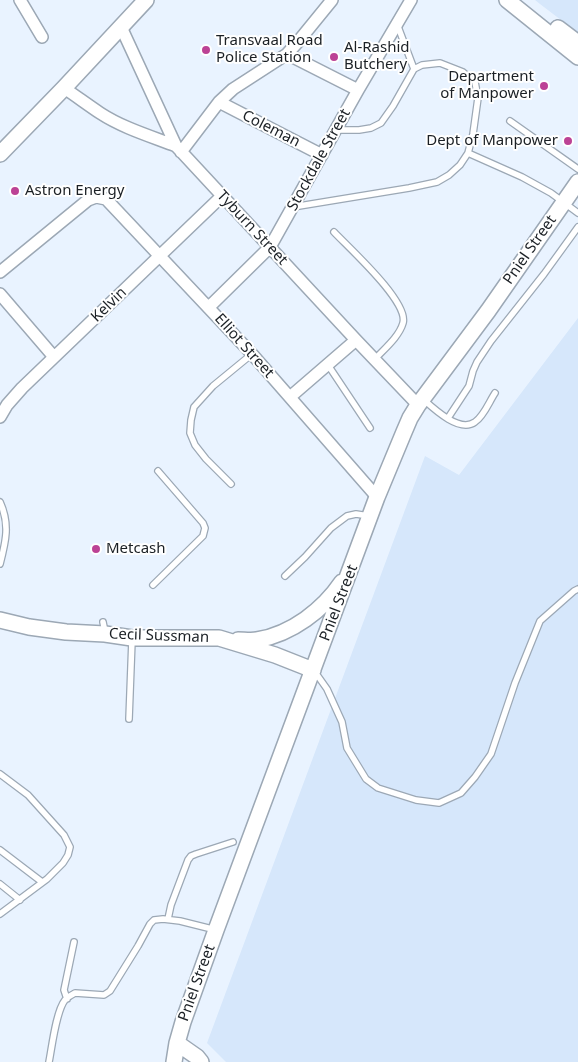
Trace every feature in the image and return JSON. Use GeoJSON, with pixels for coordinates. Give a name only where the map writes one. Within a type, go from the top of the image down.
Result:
{"type":"FeatureCollection","features":[{"type":"Feature","properties":{"kind":"street"},"geometry":{"type":"LineString","coordinates":[[20,0],[42,37]]}},
{"type":"Feature","properties":{"kind":"street"},"geometry":{"type":"LineString","coordinates":[[2,147],[64,88],[146,0]]}},
{"type":"Feature","properties":{"kind":"street"},"geometry":{"type":"LineString","coordinates":[[64,88],[115,122],[178,149],[232,89],[287,54],[332,0]]}},
{"type":"Feature","properties":{"kind":"street","name":"Stockdale Street"},"geometry":{"type":"LineString","coordinates":[[209,308],[270,247],[411,0]]}},
{"type":"Feature","properties":{"kind":"street"},"geometry":{"type":"LineString","coordinates":[[507,0],[578,57]]}},
{"type":"Feature","properties":{"kind":"street"},"geometry":{"type":"LineString","coordinates":[[521,0],[578,43]]}},
{"type":"Feature","properties":{"kind":"street","name":"Tyburn Street"},"geometry":{"type":"LineString","coordinates":[[121,27],[178,149],[374,359],[420,402]]}},
{"type":"Feature","properties":{"kind":"street"},"geometry":{"type":"LineString","coordinates":[[287,54],[358,90]]}},
{"type":"Feature","properties":{"kind":"street","name":"Coleman"},"geometry":{"type":"LineString","coordinates":[[219,102],[322,155]]}},
{"type":"Feature","properties":{"kind":"street","name":"Pniel Street"},"geometry":{"type":"LineString","coordinates":[[175,1062],[177,1043],[183,1022],[216,930],[404,432],[420,402],[488,311],[578,182]]}},
{"type":"Feature","properties":{"kind":"street","name":"Kelvin"},"geometry":{"type":"LineString","coordinates":[[0,417],[7,405],[22,388],[222,196]]}},
{"type":"Feature","properties":{"kind":"street","name":"Elliot Street"},"geometry":{"type":"LineString","coordinates":[[0,272],[88,200],[96,197],[106,199],[252,354],[378,497]]}},
{"type":"Feature","properties":{"kind":"street"},"geometry":{"type":"LineString","coordinates":[[0,294],[54,357]]}},
{"type":"Feature","properties":{"kind":"street"},"geometry":{"type":"LineString","coordinates":[[290,397],[356,340]]}},
{"type":"Feature","properties":{"kind":"street"},"geometry":{"type":"LineString","coordinates":[[219,638],[257,640],[275,635],[308,617],[323,606],[336,592],[346,576],[361,543]]}},
{"type":"Feature","properties":{"kind":"street","name":"Cecil Sussman"},"geometry":{"type":"LineString","coordinates":[[0,620],[29,627],[66,632],[104,628],[132,638],[219,638],[275,655],[313,670]]}},
{"type":"Feature","properties":{"kind":"street"},"geometry":{"type":"LineString","coordinates":[[177,1043],[201,1062]]}},
{"type":"Feature","properties":{"kind":"lane"},"geometry":{"type":"LineString","coordinates":[[397,24],[414,68]]}},
{"type":"Feature","properties":{"kind":"lane"},"geometry":{"type":"LineString","coordinates":[[293,207],[437,182],[449,175],[460,165],[468,153],[473,134],[478,98],[475,82],[463,72],[440,63],[422,65],[414,68],[393,106],[381,123],[371,128],[359,130],[336,130]]}},
{"type":"Feature","properties":{"kind":"lane"},"geometry":{"type":"LineString","coordinates":[[510,121],[578,168]]}},
{"type":"Feature","properties":{"kind":"lane"},"geometry":{"type":"LineString","coordinates":[[468,153],[522,177],[564,202],[578,213]]}},
{"type":"Feature","properties":{"kind":"lane"},"geometry":{"type":"LineString","coordinates":[[448,418],[470,386],[477,362],[491,341],[578,226]]}},
{"type":"Feature","properties":{"kind":"lane"},"geometry":{"type":"LineString","coordinates":[[334,232],[386,286],[402,309],[404,321],[398,333],[374,359]]}},
{"type":"Feature","properties":{"kind":"lane"},"geometry":{"type":"LineString","coordinates":[[231,484],[195,445],[190,433],[191,420],[194,407],[213,386],[252,354]]}},
{"type":"Feature","properties":{"kind":"lane"},"geometry":{"type":"LineString","coordinates":[[328,365],[370,428]]}},
{"type":"Feature","properties":{"kind":"lane"},"geometry":{"type":"LineString","coordinates":[[420,402],[457,424],[466,426],[474,423],[483,413],[495,393]]}},
{"type":"Feature","properties":{"kind":"lane"},"geometry":{"type":"LineString","coordinates":[[153,585],[203,536],[206,528],[158,471]]}},
{"type":"Feature","properties":{"kind":"lane"},"geometry":{"type":"LineString","coordinates":[[0,502],[7,523],[0,564]]}},
{"type":"Feature","properties":{"kind":"lane"},"geometry":{"type":"LineString","coordinates":[[285,576],[331,528],[346,516],[356,514],[371,516]]}},
{"type":"Feature","properties":{"kind":"lane"},"geometry":{"type":"LineString","coordinates":[[313,670],[327,689],[342,722],[347,748],[366,779],[378,788],[416,800],[439,803],[461,794],[491,754],[515,683],[540,621],[574,590],[578,589]]}},
{"type":"Feature","properties":{"kind":"lane"},"geometry":{"type":"LineString","coordinates":[[129,720],[132,638]]}},
{"type":"Feature","properties":{"kind":"lane"},"geometry":{"type":"LineString","coordinates":[[0,774],[28,795],[64,835],[70,847],[63,863],[20,900],[0,914]]}},
{"type":"Feature","properties":{"kind":"lane"},"geometry":{"type":"LineString","coordinates":[[168,919],[171,905],[191,856],[233,842]]}},
{"type":"Feature","properties":{"kind":"lane"},"geometry":{"type":"LineString","coordinates":[[0,850],[42,882]]}},
{"type":"Feature","properties":{"kind":"lane"},"geometry":{"type":"LineString","coordinates":[[0,884],[20,900]]}},
{"type":"Feature","properties":{"kind":"lane"},"geometry":{"type":"LineString","coordinates":[[49,1062],[54,1032],[61,1007],[75,993],[104,995],[110,991],[154,920],[168,919],[216,930]]}},
{"type":"Feature","properties":{"kind":"lane"},"geometry":{"type":"LineString","coordinates":[[67,999],[64,990],[74,942]]}},
{"type":"Feature","properties":{"kind":"shaded area"},"geometry":{"type":"Polygon","coordinates":[[[535,0],[578,0],[578,33],[540,4],[535,0]]]}},
{"type":"Feature","properties":{"kind":"shaded area"},"geometry":{"type":"Polygon","coordinates":[[[578,318],[578,1062],[226,1062],[207,1043],[425,456],[459,475],[578,318]]]}},
{"type":"Feature","properties":{"kind":"place","name":"Transvaal Road Police Station"},"geometry":{"type":"Point","coordinates":[206,50]}},
{"type":"Feature","properties":{"kind":"place","name":"Al-Rashid Butchery"},"geometry":{"type":"Point","coordinates":[334,57]}},
{"type":"Feature","properties":{"kind":"place","name":"Department of Manpower"},"geometry":{"type":"Point","coordinates":[544,86]}},
{"type":"Feature","properties":{"kind":"place","name":"Dept of Manpower"},"geometry":{"type":"Point","coordinates":[568,141]}},
{"type":"Feature","properties":{"kind":"place","name":"Astron Energy"},"geometry":{"type":"Point","coordinates":[15,191]}},
{"type":"Feature","properties":{"kind":"place","name":"Metcash"},"geometry":{"type":"Point","coordinates":[96,549]}}]}
